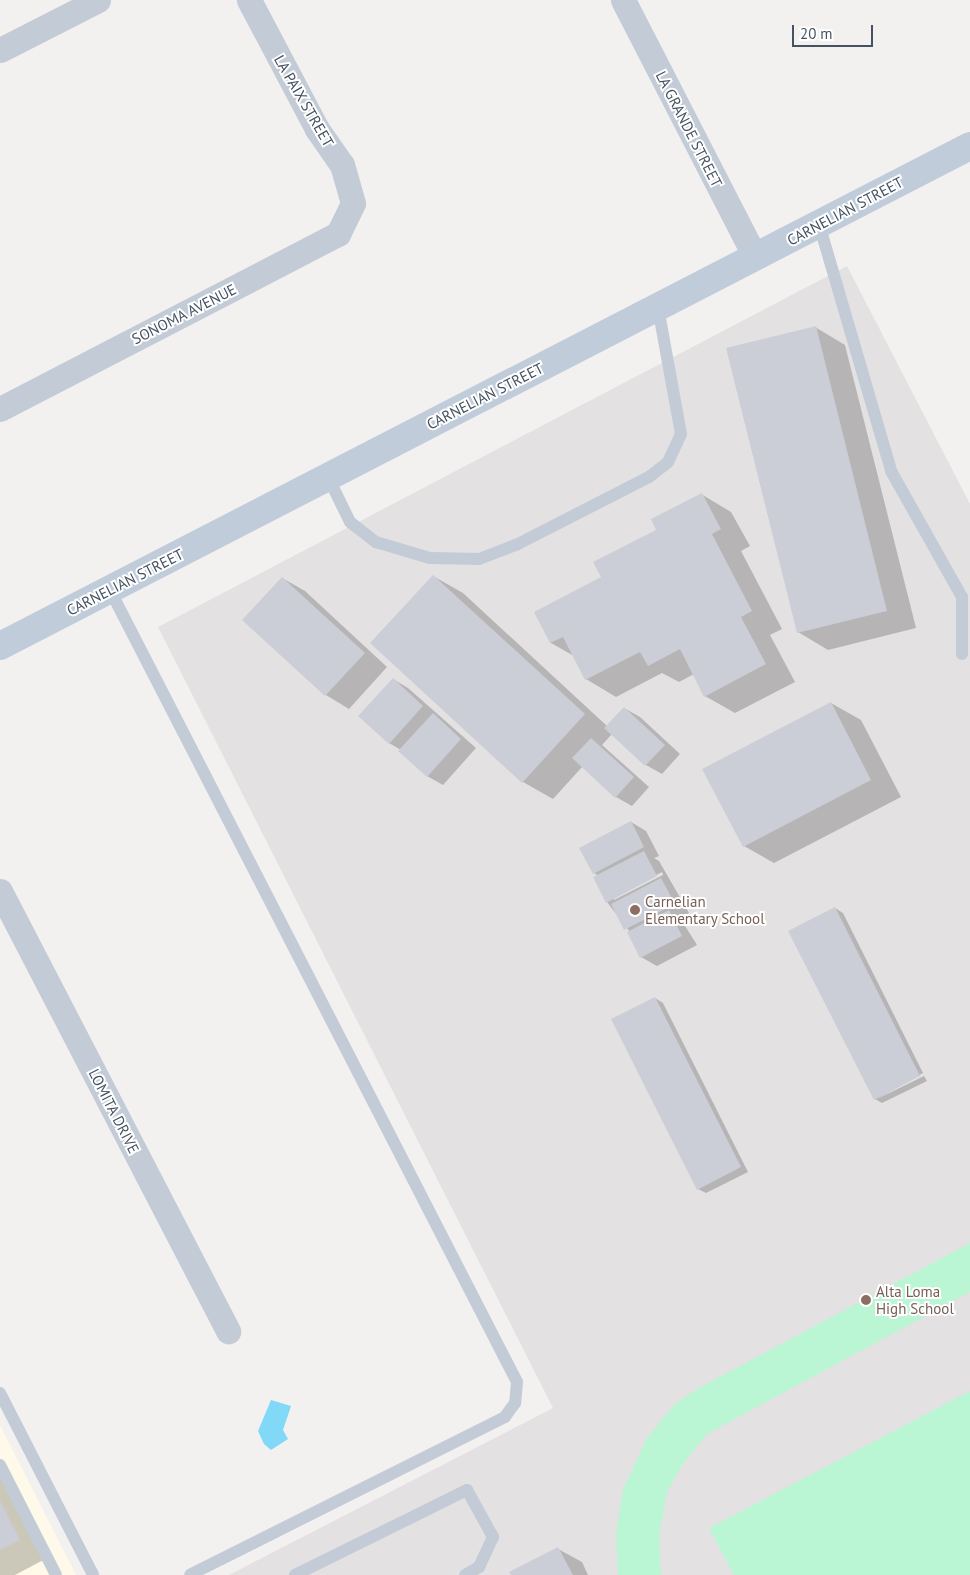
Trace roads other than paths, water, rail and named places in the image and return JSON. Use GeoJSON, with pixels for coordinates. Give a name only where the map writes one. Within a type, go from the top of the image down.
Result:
{"type":"FeatureCollection","features":[{"type":"Feature","properties":{"kind":"main road","name":"CARNELIAN STREET"},"geometry":{"type":"LineString","coordinates":[[0,646],[970,146]]}},
{"type":"Feature","properties":{"kind":"street"},"geometry":{"type":"LineString","coordinates":[[0,50],[98,0]]}},
{"type":"Feature","properties":{"kind":"street","name":"LA PAIX STREET"},"geometry":{"type":"LineString","coordinates":[[248,0],[317,129],[342,165],[353,204]]}},
{"type":"Feature","properties":{"kind":"street","name":"LA GRANDE STREET"},"geometry":{"type":"LineString","coordinates":[[622,0],[755,257]]}},
{"type":"Feature","properties":{"kind":"street","name":"SONOMA AVENUE"},"geometry":{"type":"LineString","coordinates":[[0,409],[338,234],[353,204]]}},
{"type":"Feature","properties":{"kind":"street","name":"LOMITA DRIVE"},"geometry":{"type":"LineString","coordinates":[[0,891],[228,1331]]}},
{"type":"Feature","properties":{"kind":"lane"},"geometry":{"type":"LineString","coordinates":[[819,224],[891,471],[962,597],[962,654]]}},
{"type":"Feature","properties":{"kind":"lane"},"geometry":{"type":"LineString","coordinates":[[328,477],[350,522],[376,542],[430,558],[479,560],[516,545],[649,477],[668,462],[681,434],[658,308]]}},
{"type":"Feature","properties":{"kind":"lane"},"geometry":{"type":"LineString","coordinates":[[110,590],[517,1382],[515,1403],[505,1417],[190,1575]]}},
{"type":"Feature","properties":{"kind":"lane"},"geometry":{"type":"LineString","coordinates":[[0,1393],[93,1575]]}},
{"type":"Feature","properties":{"kind":"lane"},"geometry":{"type":"LineString","coordinates":[[0,1465],[56,1575]]}},
{"type":"Feature","properties":{"kind":"lane"},"geometry":{"type":"LineString","coordinates":[[294,1575],[467,1490],[493,1537],[479,1567],[465,1575]]}},
{"type":"Feature","properties":{"kind":"water"},"geometry":{"type":"Polygon","coordinates":[[[271,1400],[291,1406],[283,1430],[288,1439],[271,1450],[264,1444],[258,1431],[271,1400]]]}},
{"type":"Feature","properties":{"kind":"place","name":"Carnelian Elementary School"},"geometry":{"type":"Point","coordinates":[635,910]}},
{"type":"Feature","properties":{"kind":"place","name":"Alta Loma High School"},"geometry":{"type":"Point","coordinates":[866,1300]}}]}
